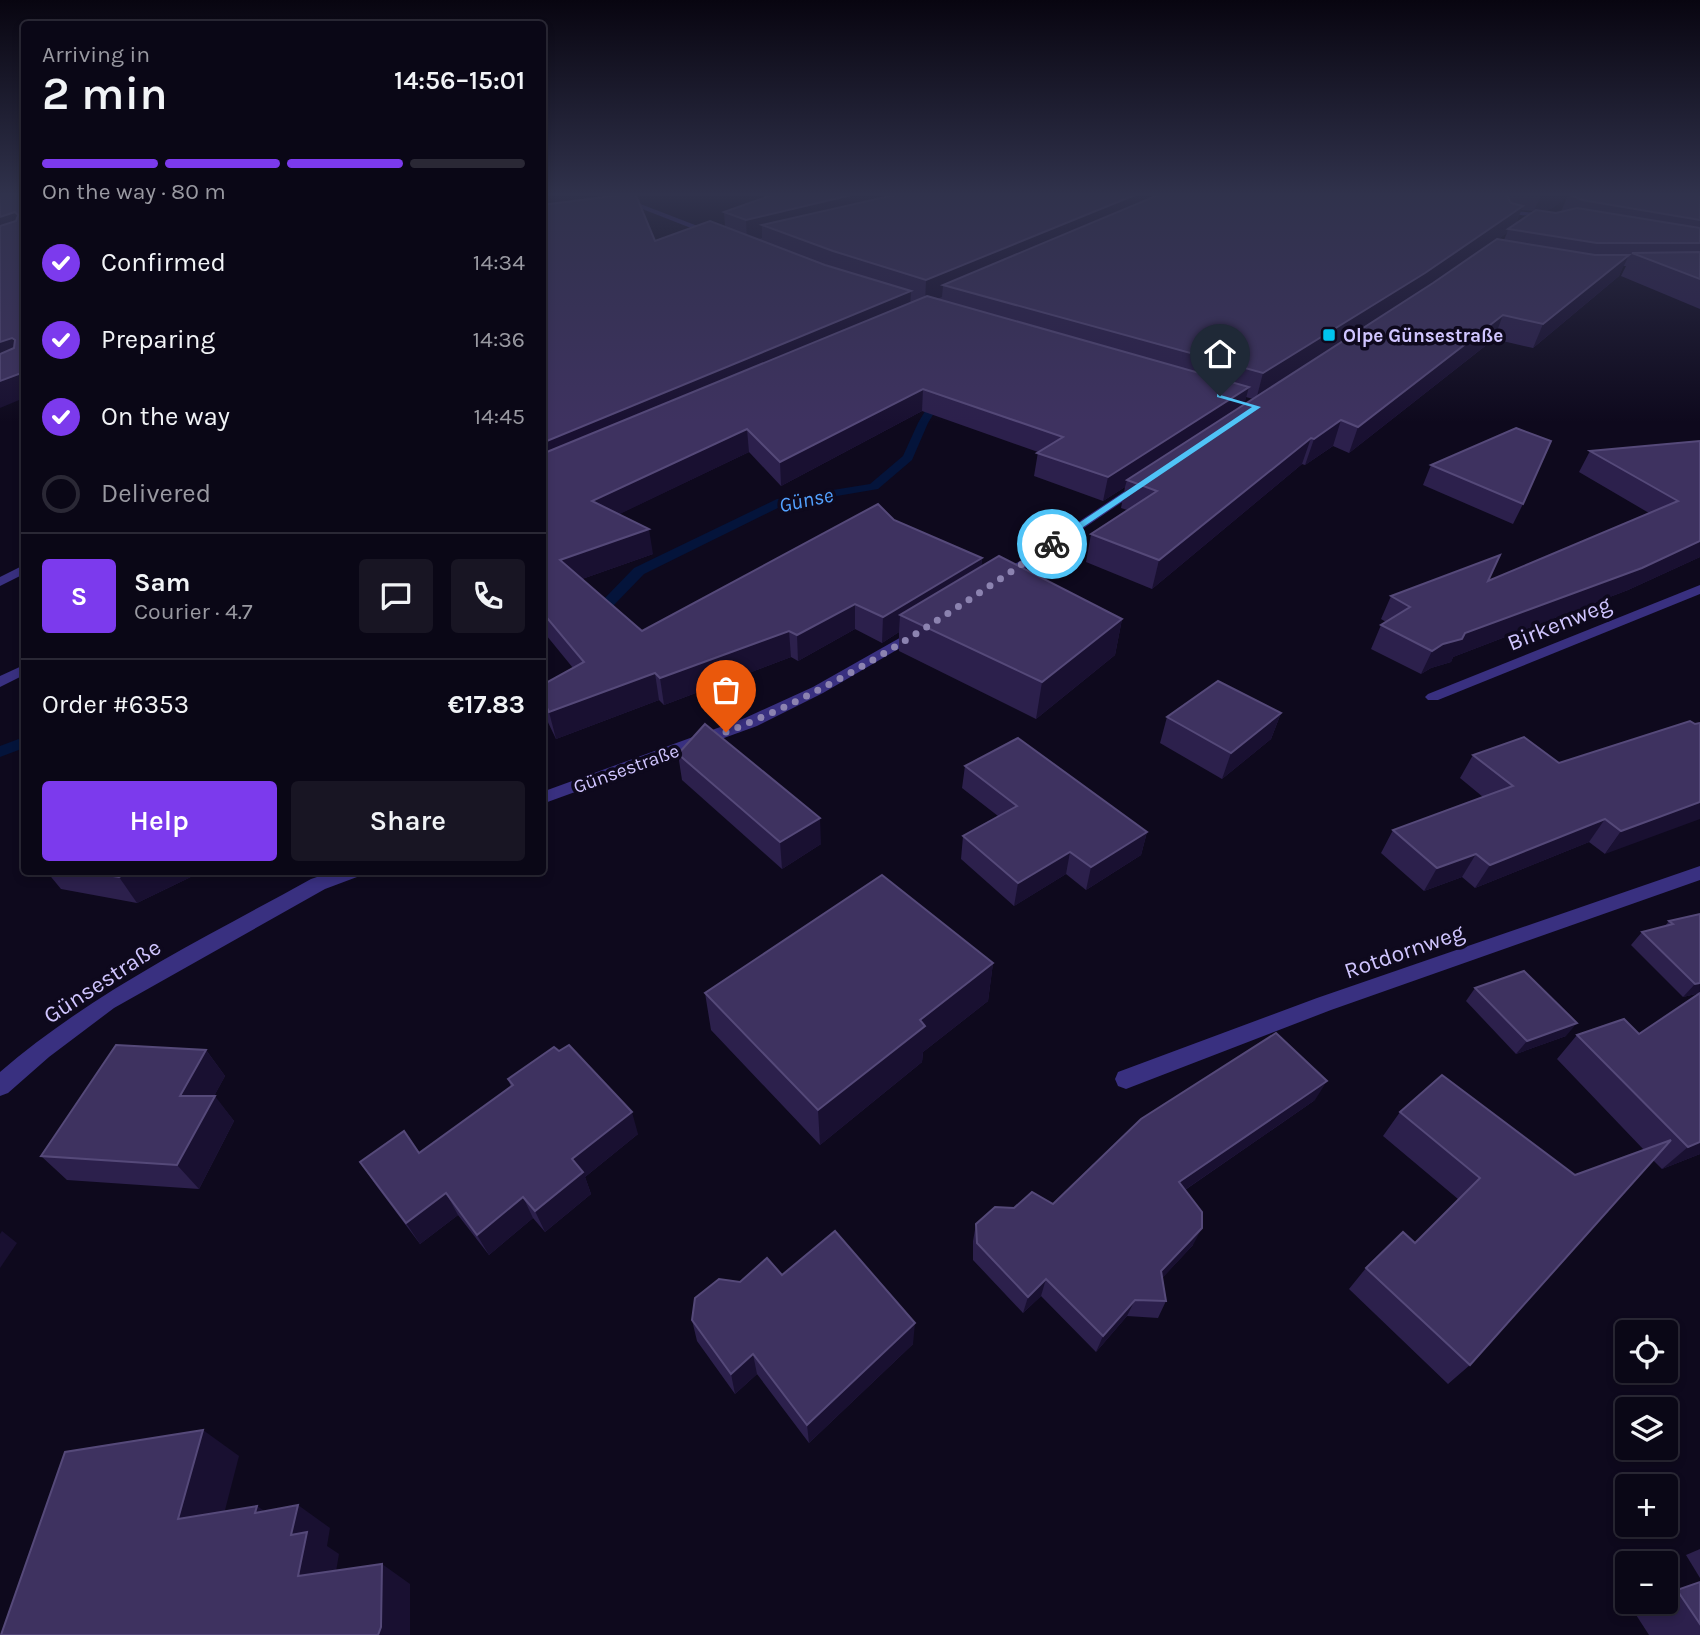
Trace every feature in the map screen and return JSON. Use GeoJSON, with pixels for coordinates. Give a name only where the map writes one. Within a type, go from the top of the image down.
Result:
{"type":"FeatureCollection","features":[{"type":"Feature","properties":{"kind":"street"},"geometry":{"type":"LineString","coordinates":[[984,590],[1154,475]]}},
{"type":"Feature","properties":{"kind":"street"},"geometry":{"type":"LineString","coordinates":[[0,582],[21,571]]}},
{"type":"Feature","properties":{"kind":"street","name":"Birkenweg"},"geometry":{"type":"LineString","coordinates":[[1433,697],[1700,589]]}},
{"type":"Feature","properties":{"kind":"street","name":"Günsestraße"},"geometry":{"type":"LineString","coordinates":[[546,797],[751,722],[818,690],[930,624]]}},
{"type":"Feature","properties":{"kind":"street"},"geometry":{"type":"LineString","coordinates":[[0,682],[21,671]]}},
{"type":"Feature","properties":{"kind":"street","name":"Rotdornweg"},"geometry":{"type":"LineString","coordinates":[[1126,1079],[1324,1004],[1700,873]]}},
{"type":"Feature","properties":{"kind":"street","name":"Günsestraße"},"geometry":{"type":"LineString","coordinates":[[0,1086],[41,1050],[107,1002],[318,884],[342,875]]}},
{"type":"Feature","properties":{"kind":"building"},"geometry":{"type":"Polygon","coordinates":[[[0,269],[21,269],[21,373],[0,381],[0,354],[14,348],[15,340],[12,338],[0,342],[0,269]]]}},
{"type":"Feature","properties":{"kind":"building"},"geometry":{"type":"Polygon","coordinates":[[[546,269],[839,269],[911,291],[546,441],[546,269]]]}},
{"type":"Feature","properties":{"kind":"building"},"geometry":{"type":"Polygon","coordinates":[[[892,269],[952,269],[926,280],[892,269]]]}},
{"type":"Feature","properties":{"kind":"building"},"geometry":{"type":"Polygon","coordinates":[[[981,269],[1430,269],[1263,373],[943,285],[981,269]]]}},
{"type":"Feature","properties":{"kind":"building"},"geometry":{"type":"Polygon","coordinates":[[[1453,269],[1611,269],[1543,324],[1503,315],[1358,427],[1341,420],[1314,439],[1311,438],[1159,560],[1091,534],[1157,491],[1127,480],[1453,269]]]}},
{"type":"Feature","properties":{"kind":"building"},"geometry":{"type":"Polygon","coordinates":[[[1675,269],[1700,269],[1700,279],[1675,269]]]}},
{"type":"Feature","properties":{"kind":"building"},"geometry":{"type":"Polygon","coordinates":[[[927,296],[1249,387],[1108,477],[1037,453],[1063,437],[923,389],[780,462],[747,429],[592,501],[649,529],[560,560],[642,631],[878,504],[894,520],[982,558],[883,617],[855,604],[797,635],[789,631],[660,678],[655,673],[549,712],[546,706],[546,683],[584,662],[546,617],[546,452],[927,296]]]}},
{"type":"Feature","properties":{"kind":"building"},"geometry":{"type":"Polygon","coordinates":[[[1516,428],[1551,441],[1523,504],[1431,465],[1516,428]]]}},
{"type":"Feature","properties":{"kind":"building"},"geometry":{"type":"Polygon","coordinates":[[[1700,441],[1700,541],[1642,568],[1465,633],[1462,639],[1443,644],[1432,651],[1381,625],[1410,607],[1391,596],[1500,555],[1488,581],[1678,501],[1590,451],[1700,441]]]}},
{"type":"Feature","properties":{"kind":"building"},"geometry":{"type":"Polygon","coordinates":[[[999,556],[1122,619],[1042,682],[900,615],[999,556]]]}},
{"type":"Feature","properties":{"kind":"building"},"geometry":{"type":"Polygon","coordinates":[[[1218,681],[1281,713],[1231,753],[1167,717],[1218,681]]]}},
{"type":"Feature","properties":{"kind":"building"},"geometry":{"type":"Polygon","coordinates":[[[1690,721],[1700,723],[1700,802],[1621,831],[1605,819],[1490,865],[1476,854],[1437,868],[1393,830],[1513,786],[1473,755],[1524,737],[1559,763],[1690,721]]]}},
{"type":"Feature","properties":{"kind":"building"},"geometry":{"type":"Polygon","coordinates":[[[705,724],[820,818],[780,842],[678,754],[705,724]]]}},
{"type":"Feature","properties":{"kind":"building"},"geometry":{"type":"Polygon","coordinates":[[[1018,738],[1147,832],[1091,867],[1070,852],[1018,883],[963,836],[1017,806],[965,766],[1018,738]]]}},
{"type":"Feature","properties":{"kind":"building"},"geometry":{"type":"Polygon","coordinates":[[[882,875],[993,963],[920,1020],[925,1026],[818,1110],[705,993],[882,875]]]}},
{"type":"Feature","properties":{"kind":"building"},"geometry":{"type":"Polygon","coordinates":[[[1700,914],[1700,983],[1695,984],[1642,932],[1673,924],[1669,921],[1700,914]]]}},
{"type":"Feature","properties":{"kind":"building"},"geometry":{"type":"Polygon","coordinates":[[[1524,971],[1577,1023],[1527,1041],[1475,988],[1524,971]]]}},
{"type":"Feature","properties":{"kind":"building"},"geometry":{"type":"Polygon","coordinates":[[[1700,993],[1700,1142],[1688,1147],[1577,1035],[1624,1019],[1639,1034],[1700,993]]]}},
{"type":"Feature","properties":{"kind":"building"},"geometry":{"type":"Polygon","coordinates":[[[1276,1033],[1327,1081],[1179,1182],[1202,1212],[1202,1228],[1161,1271],[1166,1301],[1135,1300],[1103,1336],[1046,1279],[1028,1297],[977,1243],[976,1224],[995,1207],[1014,1208],[1032,1192],[1053,1204],[1141,1119],[1276,1033]]]}},
{"type":"Feature","properties":{"kind":"building"},"geometry":{"type":"Polygon","coordinates":[[[116,1045],[206,1050],[180,1096],[215,1096],[177,1165],[41,1156],[116,1045]]]}},
{"type":"Feature","properties":{"kind":"building"},"geometry":{"type":"Polygon","coordinates":[[[569,1045],[632,1112],[572,1159],[583,1172],[535,1211],[523,1197],[477,1235],[446,1193],[406,1223],[360,1162],[404,1131],[419,1153],[513,1085],[508,1079],[554,1047],[559,1051],[569,1045]]]}},
{"type":"Feature","properties":{"kind":"building"},"geometry":{"type":"Polygon","coordinates":[[[1442,1075],[1575,1175],[1671,1140],[1470,1365],[1366,1268],[1403,1232],[1415,1243],[1480,1178],[1400,1112],[1442,1075]]]}},
{"type":"Feature","properties":{"kind":"building"},"geometry":{"type":"Polygon","coordinates":[[[835,1231],[915,1323],[807,1425],[753,1354],[731,1374],[692,1320],[695,1298],[719,1279],[740,1282],[767,1258],[782,1275],[835,1231]]]}},
{"type":"Feature","properties":{"kind":"building"},"geometry":{"type":"Polygon","coordinates":[[[203,1430],[178,1519],[257,1506],[255,1513],[298,1505],[291,1535],[307,1532],[298,1576],[382,1564],[381,1627],[378,1635],[1,1635],[65,1452],[203,1430]]]}},
{"type":"Feature","properties":{"kind":"building"},"geometry":{"type":"Polygon","coordinates":[[[1700,1582],[1700,1624],[1678,1591],[1700,1582]]]}},
{"type":"Feature","properties":{"kind":"waterway","name":"Günse"},"geometry":{"type":"LineString","coordinates":[[546,630],[608,603],[639,571],[781,502],[874,487],[908,458],[923,423],[941,393]]}},
{"type":"Feature","properties":{"kind":"waterway","name":"Günse"},"geometry":{"type":"LineString","coordinates":[[0,752],[21,743]]}},
{"type":"Feature","properties":{"kind":"way so far"},"geometry":{"type":"LineString","coordinates":[[726,732],[818,690],[961,605],[1052,544]]}},
{"type":"Feature","properties":{"kind":"place","name":"Olpe Günsestraße"},"geometry":{"type":"Point","coordinates":[1329,335]}},
{"type":"Feature","properties":{"kind":"route"},"geometry":{"type":"LineString","coordinates":[[1052,544],[1257,407],[1220,396]]}}]}
